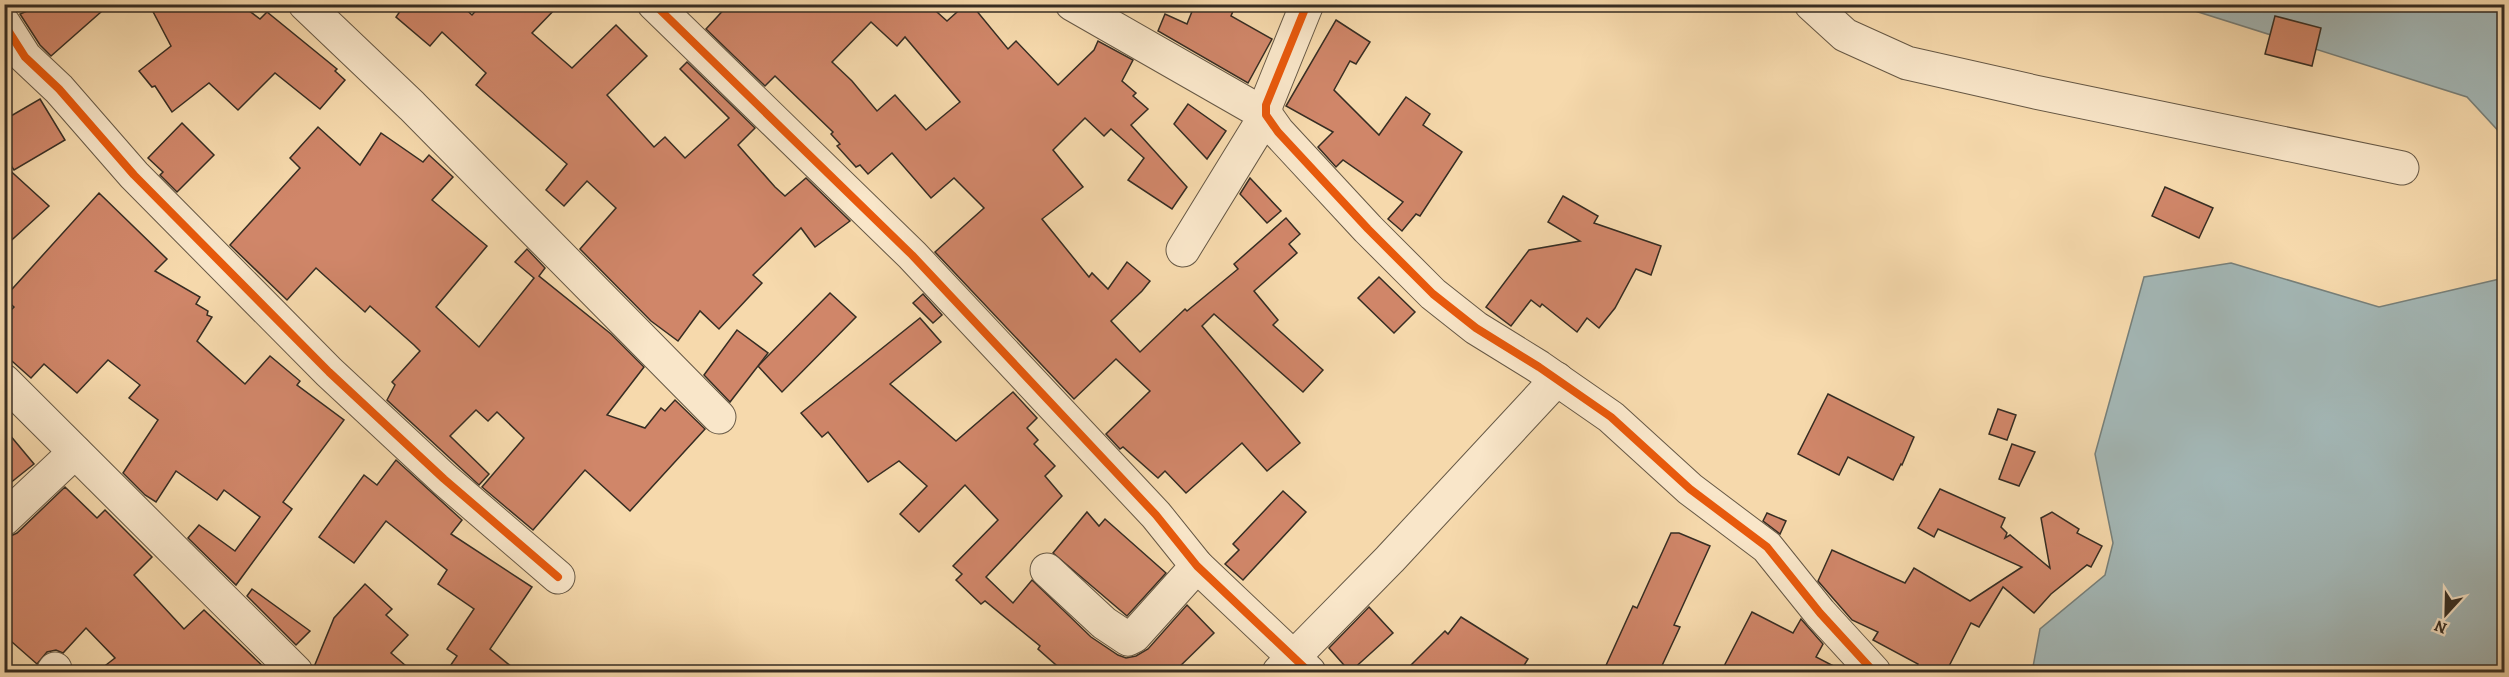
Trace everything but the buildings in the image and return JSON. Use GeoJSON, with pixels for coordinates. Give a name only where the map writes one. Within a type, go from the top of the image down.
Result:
{"type":"FeatureCollection","features":[{"type":"Feature","properties":{"kind":"street"},"geometry":{"type":"LineString","coordinates":[[4,12],[22,4]]}},
{"type":"Feature","properties":{"kind":"street"},"geometry":{"type":"LineString","coordinates":[[306,4],[412,106],[719,417]]}},
{"type":"Feature","properties":{"kind":"street"},"geometry":{"type":"LineString","coordinates":[[654,4],[912,255],[1156,515],[1197,566],[1294,667],[1390,559],[1557,379]]}},
{"type":"Feature","properties":{"kind":"street"},"geometry":{"type":"LineString","coordinates":[[1072,4],[1266,115],[1278,132],[1368,229],[1433,294],[1476,328],[1557,379],[1611,417],[1690,489],[1767,547],[1820,613],[1874,672]]}},
{"type":"Feature","properties":{"kind":"street"},"geometry":{"type":"LineString","coordinates":[[1182,250],[1266,115],[1266,105],[1307,4]]}},
{"type":"Feature","properties":{"kind":"street"},"geometry":{"type":"LineString","coordinates":[[1811,4],[1845,35],[1907,63],[2035,92],[2402,168]]}},
{"type":"Feature","properties":{"kind":"street"},"geometry":{"type":"LineString","coordinates":[[4,24],[25,57],[59,89],[134,175],[329,372],[444,479],[558,577]]}},
{"type":"Feature","properties":{"kind":"street"},"geometry":{"type":"LineString","coordinates":[[4,381],[296,672]]}},
{"type":"Feature","properties":{"kind":"street"},"geometry":{"type":"LineString","coordinates":[[4,519],[75,452]]}},
{"type":"Feature","properties":{"kind":"street"},"geometry":{"type":"LineString","coordinates":[[1047,570],[1104,623],[1128,639],[1134,636],[1197,566]]}},
{"type":"Feature","properties":{"kind":"shaded area"},"geometry":{"type":"Polygon","coordinates":[[[2176,5],[2504,5],[2504,137],[2467,97],[2176,5]]]}},
{"type":"Feature","properties":{"kind":"shaded area"},"geometry":{"type":"Polygon","coordinates":[[[2231,263],[2379,307],[2504,278],[2504,672],[2032,672],[2040,629],[2105,575],[2113,543],[2095,454],[2144,277],[2231,263]]]}},
{"type":"Feature","properties":{"kind":"cycle path"},"geometry":{"type":"LineString","coordinates":[[654,4],[912,255],[1156,515],[1197,566],[1309,672]]}},
{"type":"Feature","properties":{"kind":"cycle path"},"geometry":{"type":"LineString","coordinates":[[1307,4],[1266,105],[1266,115],[1278,132],[1368,229],[1433,294],[1476,328],[1539,367],[1611,417],[1690,489],[1767,547],[1820,613],[1874,672]]}},
{"type":"Feature","properties":{"kind":"cycle path"},"geometry":{"type":"LineString","coordinates":[[4,24],[25,57],[59,89],[134,175],[329,372],[444,479],[558,577]]}}]}
